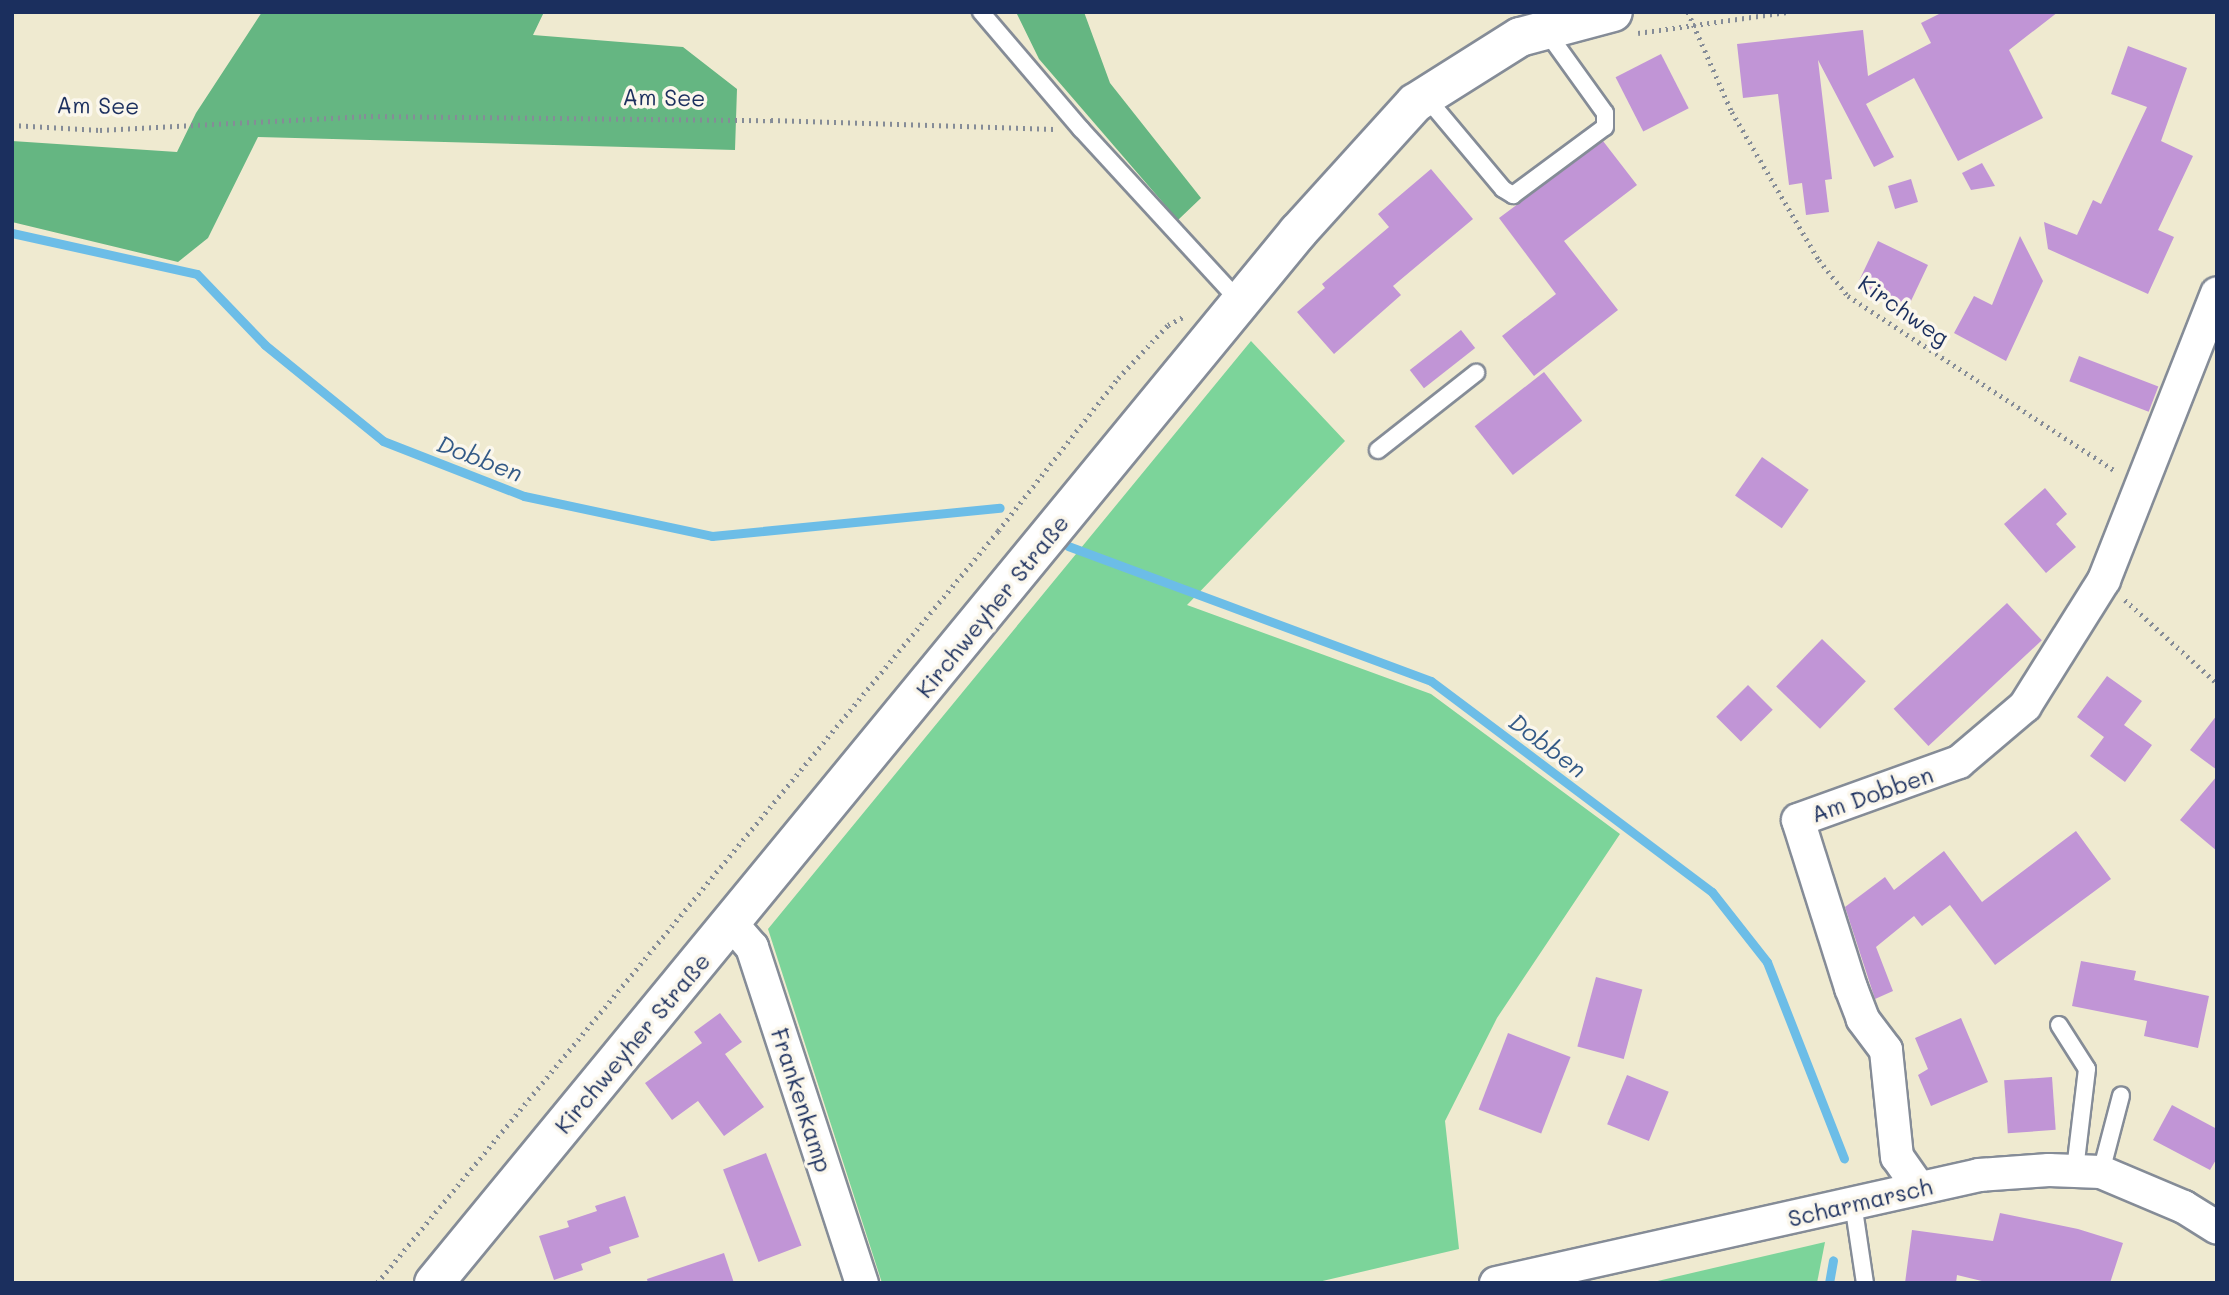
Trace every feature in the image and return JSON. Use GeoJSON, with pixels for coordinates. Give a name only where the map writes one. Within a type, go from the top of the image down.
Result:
{"type":"FeatureCollection","features":[{"type":"Feature","properties":{"kind":"main road","name":"Kirchweyher Straße"},"geometry":{"type":"LineString","coordinates":[[433,1283],[731,923],[1231,293],[1298,232],[1415,103],[1425,96],[1520,37],[1546,30],[1619,23]]}},
{"type":"Feature","properties":{"kind":"street","name":"Am Dobben"},"geometry":{"type":"LineString","coordinates":[[1919,1188],[1897,1157],[1886,1050],[1863,1019],[1851,988],[1798,820],[1959,762],[1987,742],[2025,706],[2104,580],[2217,293]]}},
{"type":"Feature","properties":{"kind":"street","name":"Frankenkamp"},"geometry":{"type":"LineString","coordinates":[[731,923],[752,947],[862,1283]]}},
{"type":"Feature","properties":{"kind":"street","name":"Scharmarsch"},"geometry":{"type":"LineString","coordinates":[[1496,1283],[1979,1175],[2088,1171],[2184,1207],[2217,1228]]}},
{"type":"Feature","properties":{"kind":"lane"},"geometry":{"type":"LineString","coordinates":[[981,12],[1081,130],[1231,293]]}},
{"type":"Feature","properties":{"kind":"lane"},"geometry":{"type":"LineString","coordinates":[[1425,96],[1503,189],[1513,195],[1605,127],[1605,113],[1546,30]]}},
{"type":"Feature","properties":{"kind":"lane"},"geometry":{"type":"LineString","coordinates":[[1378,450],[1476,373]]}},
{"type":"Feature","properties":{"kind":"lane"},"geometry":{"type":"LineString","coordinates":[[2059,1025],[2087,1069],[2088,1171]]}},
{"type":"Feature","properties":{"kind":"lane"},"geometry":{"type":"LineString","coordinates":[[2088,1171],[2121,1096]]}},
{"type":"Feature","properties":{"kind":"lane"},"geometry":{"type":"LineString","coordinates":[[1853,1203],[1865,1283]]}},
{"type":"Feature","properties":{"kind":"path","name":"Kirchweg"},"geometry":{"type":"LineString","coordinates":[[1688,12],[1732,113],[1819,260],[1848,296],[2142,488]]}},
{"type":"Feature","properties":{"kind":"path"},"geometry":{"type":"LineString","coordinates":[[1619,23],[1692,25],[1788,12]]}},
{"type":"Feature","properties":{"kind":"path","name":"Am See"},"geometry":{"type":"LineString","coordinates":[[12,125],[100,130],[377,116],[771,120],[1081,130]]}},
{"type":"Feature","properties":{"kind":"path"},"geometry":{"type":"LineString","coordinates":[[377,1283],[990,542],[1118,378],[1168,326],[1231,293]]}},
{"type":"Feature","properties":{"kind":"path"},"geometry":{"type":"LineString","coordinates":[[2104,580],[2217,683]]}},
{"type":"Feature","properties":{"kind":"green space"},"geometry":{"type":"Polygon","coordinates":[[[262,12],[544,12],[533,35],[683,47],[737,89],[735,150],[258,137],[208,238],[178,262],[12,222],[12,141],[177,152],[196,113],[262,12]]]}},
{"type":"Feature","properties":{"kind":"green space"},"geometry":{"type":"Polygon","coordinates":[[[1016,12],[1084,12],[1110,83],[1201,198],[1178,220],[1039,59],[1016,12]]]}},
{"type":"Feature","properties":{"kind":"green space"},"geometry":{"type":"Polygon","coordinates":[[[1251,341],[1345,441],[1187,605],[1431,694],[1620,834],[1497,1018],[1445,1121],[1459,1249],[1314,1283],[882,1283],[768,929],[1251,341]]]}},
{"type":"Feature","properties":{"kind":"green space"},"geometry":{"type":"Polygon","coordinates":[[[1825,1242],[1817,1283],[1649,1283],[1825,1242]]]}},
{"type":"Feature","properties":{"kind":"building"},"geometry":{"type":"Polygon","coordinates":[[[1943,12],[2058,12],[2009,50],[2043,118],[1958,161],[1914,78],[1866,104],[1894,157],[1874,167],[1818,60],[1832,179],[1825,180],[1829,212],[1806,215],[1802,183],[1789,185],[1778,94],[1743,98],[1737,44],[1863,30],[1868,76],[1931,43],[1921,23],[1943,12]]]}},
{"type":"Feature","properties":{"kind":"building"},"geometry":{"type":"Polygon","coordinates":[[[2128,46],[2187,68],[2161,141],[2193,156],[2158,230],[2174,237],[2148,294],[2048,249],[2044,222],[2077,235],[2093,200],[2101,204],[2147,107],[2111,94],[2128,46]]]}},
{"type":"Feature","properties":{"kind":"building"},"geometry":{"type":"Polygon","coordinates":[[[1661,54],[1689,108],[1643,132],[1616,77],[1661,54]]]}},
{"type":"Feature","properties":{"kind":"building"},"geometry":{"type":"Polygon","coordinates":[[[1603,141],[1637,185],[1564,241],[1618,310],[1534,376],[1502,336],[1556,294],[1499,218],[1603,141]]]}},
{"type":"Feature","properties":{"kind":"building"},"geometry":{"type":"Polygon","coordinates":[[[1982,163],[1995,186],[1971,190],[1962,173],[1982,163]]]}},
{"type":"Feature","properties":{"kind":"building"},"geometry":{"type":"Polygon","coordinates":[[[1431,169],[1473,219],[1393,286],[1401,295],[1334,354],[1297,312],[1325,288],[1322,284],[1389,227],[1378,214],[1431,169]]]}},
{"type":"Feature","properties":{"kind":"building"},"geometry":{"type":"Polygon","coordinates":[[[1911,179],[1918,202],[1895,209],[1888,186],[1911,179]]]}},
{"type":"Feature","properties":{"kind":"building"},"geometry":{"type":"Polygon","coordinates":[[[2020,236],[2043,281],[2006,361],[1954,333],[1974,296],[1992,305],[2020,236]]]}},
{"type":"Feature","properties":{"kind":"building"},"geometry":{"type":"Polygon","coordinates":[[[1878,241],[1928,265],[1902,320],[1902,306],[1857,285],[1878,241]]]}},
{"type":"Feature","properties":{"kind":"building"},"geometry":{"type":"Polygon","coordinates":[[[1461,330],[1475,348],[1424,388],[1410,370],[1461,330]]]}},
{"type":"Feature","properties":{"kind":"building"},"geometry":{"type":"Polygon","coordinates":[[[2079,356],[2158,386],[2149,412],[2069,381],[2079,356]]]}},
{"type":"Feature","properties":{"kind":"building"},"geometry":{"type":"Polygon","coordinates":[[[1544,372],[1582,421],[1513,475],[1475,426],[1544,372]]]}},
{"type":"Feature","properties":{"kind":"building"},"geometry":{"type":"Polygon","coordinates":[[[1762,457],[1809,490],[1782,528],[1735,496],[1762,457]]]}},
{"type":"Feature","properties":{"kind":"building"},"geometry":{"type":"Polygon","coordinates":[[[2045,488],[2067,514],[2056,524],[2076,547],[2046,573],[2004,524],[2045,488]]]}},
{"type":"Feature","properties":{"kind":"building"},"geometry":{"type":"Polygon","coordinates":[[[2007,603],[2042,640],[1928,746],[1894,709],[2007,603]]]}},
{"type":"Feature","properties":{"kind":"building"},"geometry":{"type":"Polygon","coordinates":[[[1822,639],[1866,681],[1820,729],[1776,686],[1822,639]]]}},
{"type":"Feature","properties":{"kind":"building"},"geometry":{"type":"Polygon","coordinates":[[[2107,676],[2142,701],[2124,725],[2152,745],[2125,782],[2090,756],[2104,737],[2077,717],[2107,676]]]}},
{"type":"Feature","properties":{"kind":"building"},"geometry":{"type":"Polygon","coordinates":[[[1748,685],[1773,710],[1741,742],[1716,717],[1748,685]]]}},
{"type":"Feature","properties":{"kind":"building"},"geometry":{"type":"Polygon","coordinates":[[[2217,715],[2217,770],[2190,750],[2217,715]]]}},
{"type":"Feature","properties":{"kind":"building"},"geometry":{"type":"Polygon","coordinates":[[[2217,776],[2217,851],[2180,820],[2217,776]]]}},
{"type":"Feature","properties":{"kind":"building"},"geometry":{"type":"Polygon","coordinates":[[[2076,831],[2111,879],[1995,965],[1950,905],[1922,926],[1914,916],[1876,947],[1893,991],[1875,999],[1845,907],[1885,877],[1894,890],[1944,851],[1982,902],[2076,831]]]}},
{"type":"Feature","properties":{"kind":"building"},"geometry":{"type":"Polygon","coordinates":[[[2081,961],[2136,971],[2134,980],[2209,996],[2198,1048],[2144,1036],[2147,1021],[2072,1006],[2081,961]]]}},
{"type":"Feature","properties":{"kind":"building"},"geometry":{"type":"Polygon","coordinates":[[[1596,977],[1642,989],[1624,1059],[1577,1047],[1596,977]]]}},
{"type":"Feature","properties":{"kind":"building"},"geometry":{"type":"Polygon","coordinates":[[[720,1013],[742,1042],[725,1054],[764,1107],[724,1136],[698,1101],[672,1120],[645,1083],[702,1043],[694,1032],[720,1013]]]}},
{"type":"Feature","properties":{"kind":"building"},"geometry":{"type":"Polygon","coordinates":[[[1961,1018],[1988,1082],[1931,1106],[1918,1075],[1928,1069],[1915,1038],[1961,1018]]]}},
{"type":"Feature","properties":{"kind":"building"},"geometry":{"type":"Polygon","coordinates":[[[1508,1033],[1571,1057],[1541,1134],[1479,1110],[1508,1033]]]}},
{"type":"Feature","properties":{"kind":"building"},"geometry":{"type":"Polygon","coordinates":[[[1627,1075],[1669,1092],[1649,1141],[1607,1124],[1627,1075]]]}},
{"type":"Feature","properties":{"kind":"building"},"geometry":{"type":"Polygon","coordinates":[[[2052,1077],[2056,1130],[2008,1133],[2004,1080],[2052,1077]]]}},
{"type":"Feature","properties":{"kind":"building"},"geometry":{"type":"Polygon","coordinates":[[[2172,1105],[2217,1129],[2217,1158],[2210,1170],[2153,1140],[2172,1105]]]}},
{"type":"Feature","properties":{"kind":"building"},"geometry":{"type":"Polygon","coordinates":[[[766,1153],[801,1245],[759,1262],[723,1169],[766,1153]]]}},
{"type":"Feature","properties":{"kind":"building"},"geometry":{"type":"Polygon","coordinates":[[[625,1196],[639,1237],[609,1247],[611,1253],[581,1264],[583,1270],[554,1280],[539,1236],[569,1227],[567,1221],[597,1211],[595,1206],[625,1196]]]}},
{"type":"Feature","properties":{"kind":"building"},"geometry":{"type":"Polygon","coordinates":[[[2000,1213],[2078,1229],[2123,1243],[2110,1283],[1990,1283],[1957,1275],[1956,1283],[1905,1283],[1912,1230],[1993,1241],[2000,1213]]]}},
{"type":"Feature","properties":{"kind":"building"},"geometry":{"type":"Polygon","coordinates":[[[724,1253],[734,1283],[648,1283],[647,1279],[724,1253]]]}},
{"type":"Feature","properties":{"kind":"waterway","name":"Dobben"},"geometry":{"type":"LineString","coordinates":[[12,233],[197,274],[265,345],[383,441],[524,496],[712,536],[1000,508]]}},
{"type":"Feature","properties":{"kind":"waterway","name":"Dobben"},"geometry":{"type":"LineString","coordinates":[[1068,546],[1431,681],[1712,892],[1767,962],[1844,1158]]}},
{"type":"Feature","properties":{"kind":"waterway","name":"Dobben"},"geometry":{"type":"LineString","coordinates":[[1829,1283],[1833,1260]]}}]}
